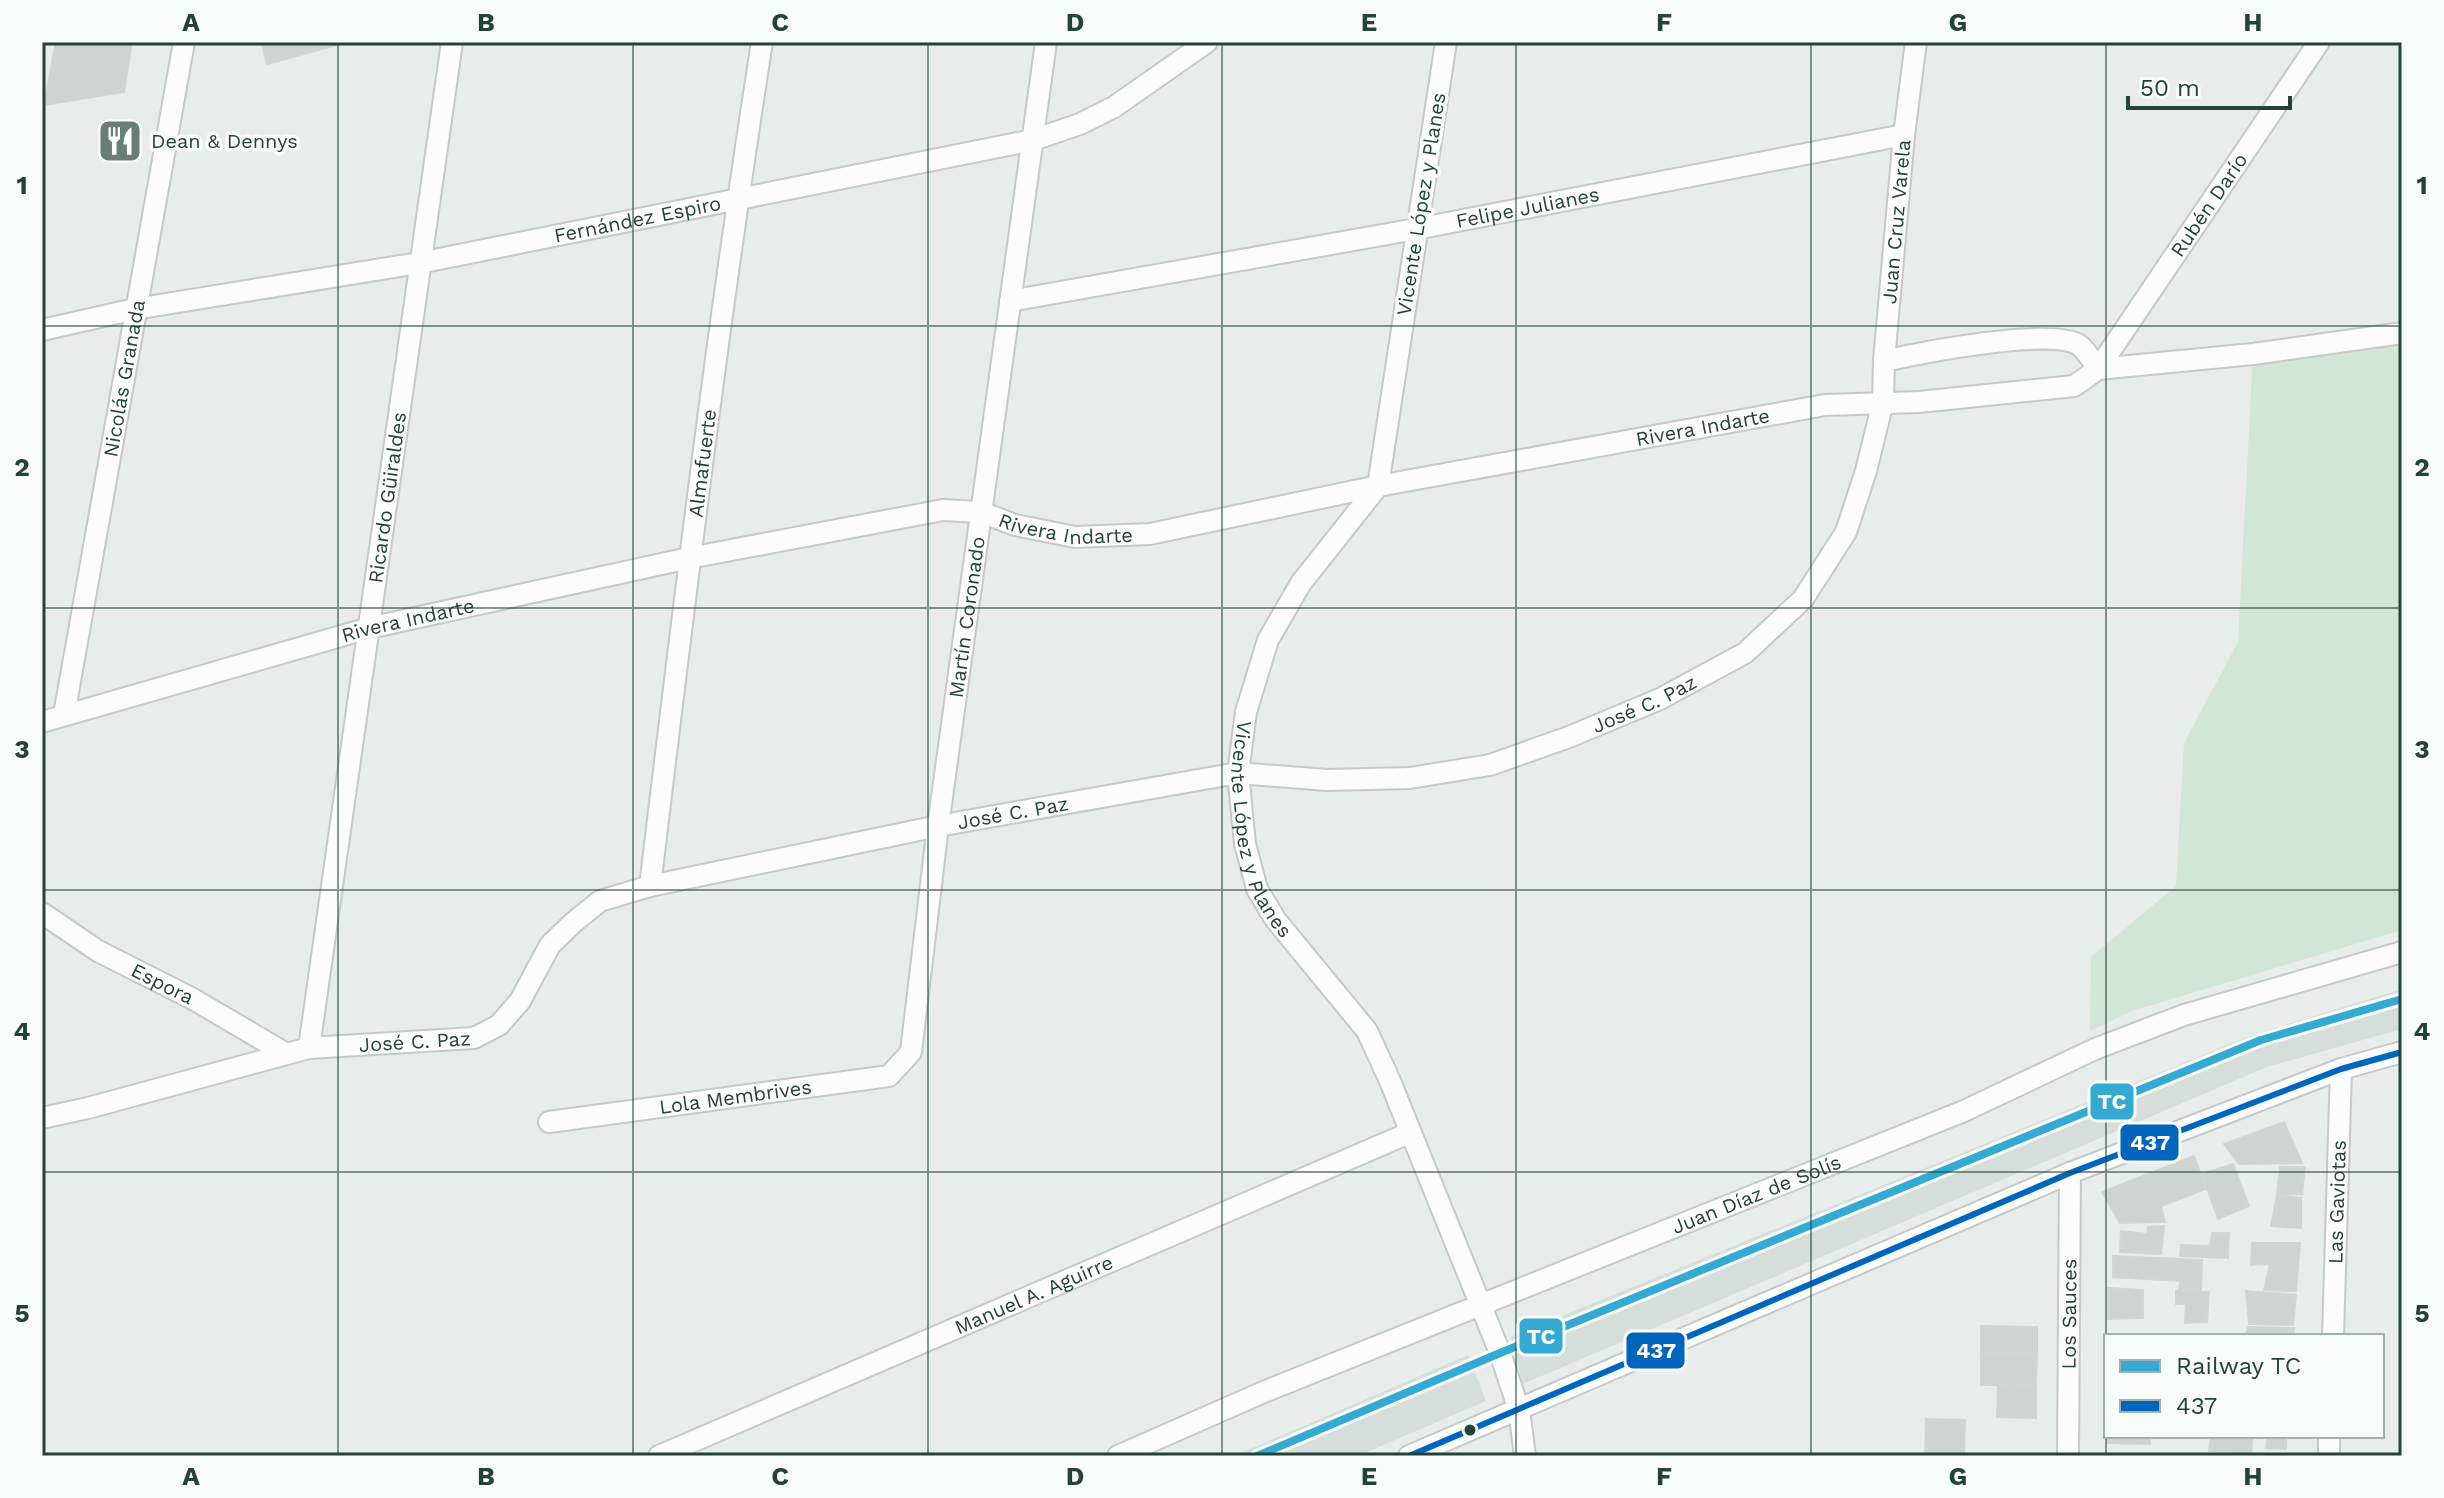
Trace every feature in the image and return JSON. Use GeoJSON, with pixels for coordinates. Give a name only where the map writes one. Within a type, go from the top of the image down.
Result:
{"type":"FeatureCollection","features":[{"type":"Feature","properties":{"kind":"street","name":"Nicolás Granada"},"geometry":{"type":"LineString","coordinates":[[64,715],[184,42]]}},
{"type":"Feature","properties":{"kind":"street","name":"Ricardo Güiraldes"},"geometry":{"type":"LineString","coordinates":[[309,1048],[452,42]]}},
{"type":"Feature","properties":{"kind":"street","name":"Almafuerte"},"geometry":{"type":"LineString","coordinates":[[650,886],[689,558],[737,200],[762,42]]}},
{"type":"Feature","properties":{"kind":"street","name":"Martín Coronado"},"geometry":{"type":"LineString","coordinates":[[911,1052],[938,826],[1046,42]]}},
{"type":"Feature","properties":{"kind":"street","name":"Fernández Espiro"},"geometry":{"type":"LineString","coordinates":[[42,330],[135,309],[419,263],[1033,140],[1080,124],[1114,107],[1207,42]]}},
{"type":"Feature","properties":{"kind":"street","name":"Vicente López y Planes"},"geometry":{"type":"LineString","coordinates":[[1446,42],[1378,486],[1301,583],[1268,640],[1246,712],[1238,773],[1245,844],[1257,889],[1275,919],[1367,1031],[1481,1306],[1519,1410],[1525,1456]]}},
{"type":"Feature","properties":{"kind":"street","name":"Juan Cruz Varela"},"geometry":{"type":"LineString","coordinates":[[1883,402],[1904,135],[1916,42]]}},
{"type":"Feature","properties":{"kind":"street","name":"Rubén Darío"},"geometry":{"type":"LineString","coordinates":[[2098,369],[2319,42]]}},
{"type":"Feature","properties":{"kind":"street","name":"Felipe Julianes"},"geometry":{"type":"LineString","coordinates":[[1010,301],[1416,229],[1904,135]]}},
{"type":"Feature","properties":{"kind":"street","name":"Rivera Indarte"},"geometry":{"type":"LineString","coordinates":[[42,722],[369,628],[689,558],[943,510],[981,512],[1015,525],[1075,537],[1150,534],[1378,486],[1825,405],[1919,402],[2074,386],[2098,369],[2253,354],[2402,333]]}},
{"type":"Feature","properties":{"kind":"street"},"geometry":{"type":"LineString","coordinates":[[1884,361],[1921,353],[2045,337],[2079,345],[2098,369]]}},
{"type":"Feature","properties":{"kind":"street","name":"José C. Paz"},"geometry":{"type":"LineString","coordinates":[[42,1118],[309,1048],[474,1038],[499,1025],[520,1001],[550,945],[574,922],[600,901],[650,886],[938,826],[1238,773],[1327,780],[1410,778],[1490,765],[1569,737],[1660,699],[1745,653],[1803,599],[1846,532],[1866,471],[1883,402]]}},
{"type":"Feature","properties":{"kind":"street","name":"Espora"},"geometry":{"type":"LineString","coordinates":[[42,913],[98,951],[193,999],[285,1053]]}},
{"type":"Feature","properties":{"kind":"street","name":"Juan Díaz de Solís"},"geometry":{"type":"LineString","coordinates":[[1118,1456],[1266,1391],[1964,1111],[2095,1049],[2169,1020],[2402,952]]}},
{"type":"Feature","properties":{"kind":"street","name":"Lola Membrives"},"geometry":{"type":"LineString","coordinates":[[549,1122],[889,1076],[911,1052]]}},
{"type":"Feature","properties":{"kind":"street"},"geometry":{"type":"LineString","coordinates":[[1409,1456],[2070,1173],[2341,1069],[2402,1052]]}},
{"type":"Feature","properties":{"kind":"street","name":"Las Gaviotas"},"geometry":{"type":"LineString","coordinates":[[2333,1334],[2341,1069]]}},
{"type":"Feature","properties":{"kind":"street","name":"Manuel A. Aguirre"},"geometry":{"type":"LineString","coordinates":[[659,1456],[1409,1133]]}},
{"type":"Feature","properties":{"kind":"street","name":"Los Sauces"},"geometry":{"type":"LineString","coordinates":[[2068,1456],[2070,1173]]}},
{"type":"Feature","properties":{"kind":"shaded area"},"geometry":{"type":"Polygon","coordinates":[[[2402,989],[2402,1029],[2267,1067],[1523,1384],[1510,1337],[2252,1035],[2402,989]]]}},
{"type":"Feature","properties":{"kind":"shaded area"},"geometry":{"type":"Polygon","coordinates":[[[1468,1355],[1486,1401],[1358,1456],[1234,1456],[1468,1355]]]}},
{"type":"Feature","properties":{"kind":"green space"},"geometry":{"type":"Polygon","coordinates":[[[2402,336],[2402,930],[2132,1011],[2090,1031],[2091,957],[2176,886],[2184,743],[2238,642],[2253,354],[2402,336]]]}},
{"type":"Feature","properties":{"kind":"building"},"geometry":{"type":"Polygon","coordinates":[[[56,42],[132,42],[124,92],[44,105],[56,42]]]}},
{"type":"Feature","properties":{"kind":"building"},"geometry":{"type":"Polygon","coordinates":[[[261,42],[348,42],[267,64],[261,42]]]}},
{"type":"Feature","properties":{"kind":"building"},"geometry":{"type":"Polygon","coordinates":[[[2284,1122],[2302,1163],[2239,1164],[2224,1144],[2284,1122]]]}},
{"type":"Feature","properties":{"kind":"building"},"geometry":{"type":"Polygon","coordinates":[[[2194,1156],[2206,1189],[2161,1206],[2165,1222],[2120,1223],[2102,1192],[2194,1156]]]}},
{"type":"Feature","properties":{"kind":"building"},"geometry":{"type":"Polygon","coordinates":[[[2233,1164],[2249,1206],[2218,1219],[2202,1174],[2233,1164]]]}},
{"type":"Feature","properties":{"kind":"building"},"geometry":{"type":"Polygon","coordinates":[[[2280,1167],[2305,1167],[2302,1194],[2277,1194],[2280,1167]]]}},
{"type":"Feature","properties":{"kind":"building"},"geometry":{"type":"Polygon","coordinates":[[[2277,1195],[2301,1198],[2301,1228],[2271,1226],[2277,1195]]]}},
{"type":"Feature","properties":{"kind":"building"},"geometry":{"type":"Polygon","coordinates":[[[2164,1226],[2161,1254],[2120,1252],[2121,1231],[2147,1234],[2148,1227],[2164,1226]]]}},
{"type":"Feature","properties":{"kind":"building"},"geometry":{"type":"Polygon","coordinates":[[[2212,1233],[2229,1233],[2228,1258],[2180,1256],[2181,1245],[2210,1246],[2212,1233]]]}},
{"type":"Feature","properties":{"kind":"building"},"geometry":{"type":"Polygon","coordinates":[[[2252,1243],[2300,1243],[2296,1291],[2264,1290],[2270,1264],[2251,1265],[2252,1243]]]}},
{"type":"Feature","properties":{"kind":"building"},"geometry":{"type":"Polygon","coordinates":[[[2113,1256],[2202,1260],[2201,1290],[2179,1290],[2180,1281],[2113,1277],[2113,1256]]]}},
{"type":"Feature","properties":{"kind":"building"},"geometry":{"type":"Polygon","coordinates":[[[2108,1288],[2143,1290],[2143,1318],[2108,1319],[2108,1288]]]}},
{"type":"Feature","properties":{"kind":"building"},"geometry":{"type":"Polygon","coordinates":[[[2176,1291],[2209,1292],[2207,1322],[2185,1323],[2186,1304],[2176,1304],[2176,1291]]]}},
{"type":"Feature","properties":{"kind":"building"},"geometry":{"type":"Polygon","coordinates":[[[2246,1291],[2296,1295],[2293,1325],[2249,1324],[2246,1291]]]}},
{"type":"Feature","properties":{"kind":"building"},"geometry":{"type":"Polygon","coordinates":[[[1981,1326],[2037,1327],[2037,1353],[1981,1353],[1981,1326]]]}},
{"type":"Feature","properties":{"kind":"building"},"geometry":{"type":"Polygon","coordinates":[[[2248,1327],[2294,1328],[2293,1334],[2246,1334],[2248,1327]]]}},
{"type":"Feature","properties":{"kind":"building"},"geometry":{"type":"Polygon","coordinates":[[[1981,1353],[2037,1353],[2036,1385],[1981,1385],[1981,1353]]]}},
{"type":"Feature","properties":{"kind":"building"},"geometry":{"type":"Polygon","coordinates":[[[1998,1384],[2036,1385],[2036,1418],[1997,1417],[1998,1384]]]}},
{"type":"Feature","properties":{"kind":"building"},"geometry":{"type":"Polygon","coordinates":[[[1926,1419],[1965,1420],[1964,1454],[1925,1453],[1926,1419]]]}},
{"type":"Feature","properties":{"kind":"building"},"geometry":{"type":"Polygon","coordinates":[[[2107,1438],[2150,1438],[2150,1444],[2107,1443],[2107,1438]]]}},
{"type":"Feature","properties":{"kind":"building"},"geometry":{"type":"Polygon","coordinates":[[[2211,1438],[2253,1438],[2251,1454],[2209,1451],[2211,1438]]]}},
{"type":"Feature","properties":{"kind":"building"},"geometry":{"type":"Polygon","coordinates":[[[2268,1438],[2286,1438],[2286,1449],[2266,1448],[2268,1438]]]}},
{"type":"Feature","properties":{"kind":"rail line","name":"TC"},"geometry":{"type":"LineString","coordinates":[[1257,1456],[2261,1040],[2402,999]]}},
{"type":"Feature","properties":{"kind":"transit line","name":"437"},"geometry":{"type":"LineString","coordinates":[[1409,1456],[2070,1173],[2341,1069],[2402,1052]]}},
{"type":"Feature","properties":{"kind":"place","name":"Dean & Dennys"},"geometry":{"type":"Point","coordinates":[120,141]}}]}
